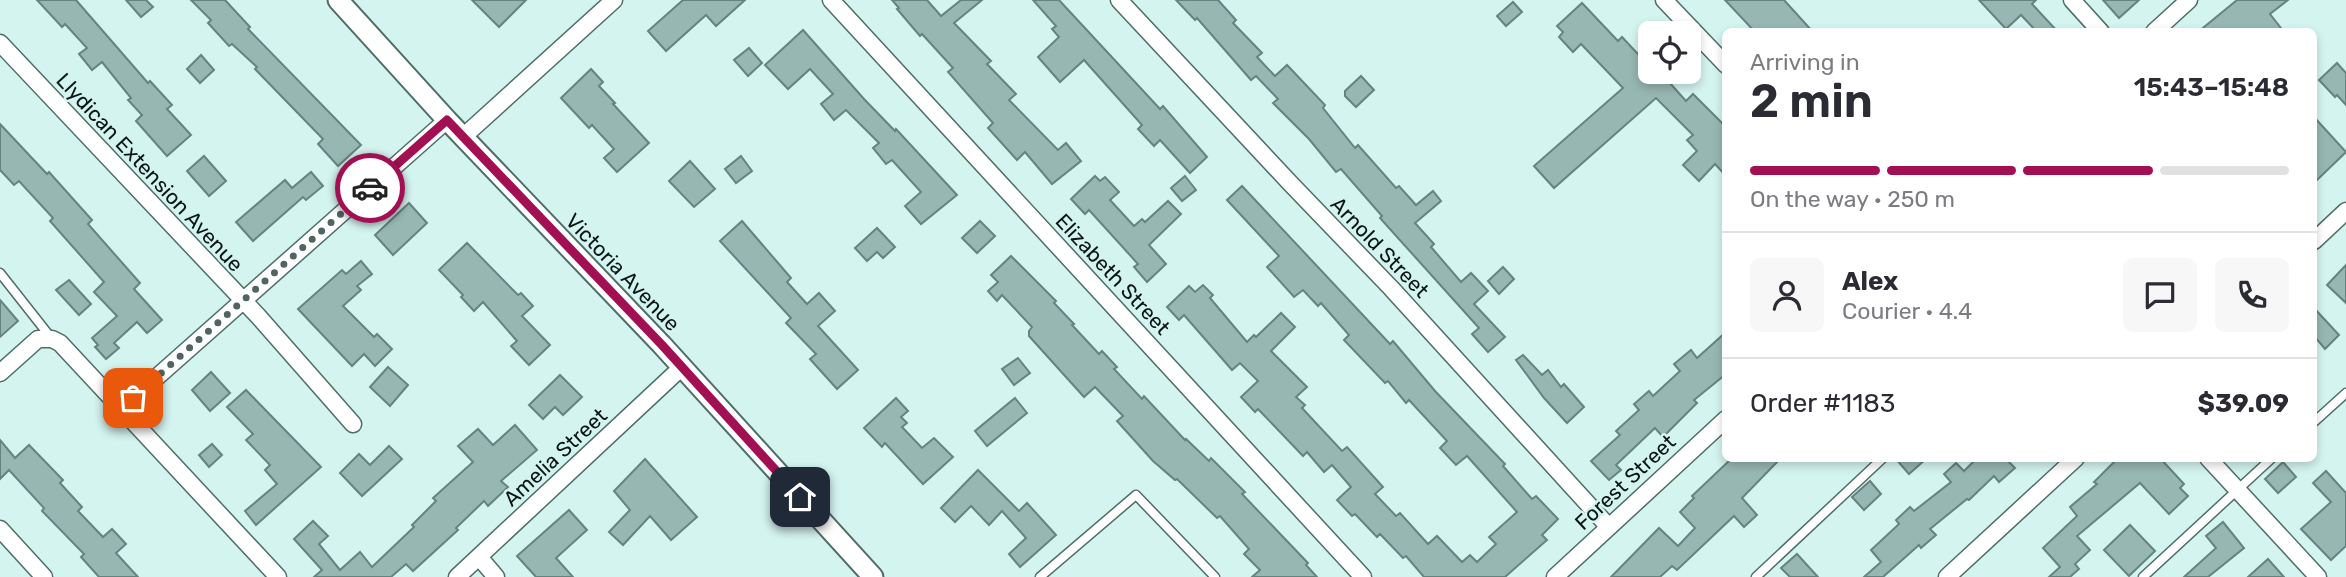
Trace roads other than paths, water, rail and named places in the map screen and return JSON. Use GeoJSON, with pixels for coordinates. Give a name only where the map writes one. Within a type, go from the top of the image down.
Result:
{"type":"FeatureCollection","features":[{"type":"Feature","properties":{"kind":"street","name":"Victoria Avenue"},"geometry":{"type":"LineString","coordinates":[[338,0],[447,120],[682,367],[873,577]]}},
{"type":"Feature","properties":{"kind":"street"},"geometry":{"type":"LineString","coordinates":[[463,137],[614,0]]}},
{"type":"Feature","properties":{"kind":"street","name":"Elizabeth Street"},"geometry":{"type":"LineString","coordinates":[[831,0],[1363,577]]}},
{"type":"Feature","properties":{"kind":"street","name":"Arnold Street"},"geometry":{"type":"LineString","coordinates":[[1119,0],[1391,288],[1608,526]]}},
{"type":"Feature","properties":{"kind":"street"},"geometry":{"type":"LineString","coordinates":[[1664,0],[1722,61]]}},
{"type":"Feature","properties":{"kind":"street"},"geometry":{"type":"LineString","coordinates":[[2072,0],[2097,28]]}},
{"type":"Feature","properties":{"kind":"street"},"geometry":{"type":"LineString","coordinates":[[2158,28],[2189,0]]}},
{"type":"Feature","properties":{"kind":"street","name":"Llydican Extension Avenue"},"geometry":{"type":"LineString","coordinates":[[0,43],[243,301],[354,424]]}},
{"type":"Feature","properties":{"kind":"street"},"geometry":{"type":"LineString","coordinates":[[122,408],[447,120]]}},
{"type":"Feature","properties":{"kind":"street"},"geometry":{"type":"LineString","coordinates":[[2317,238],[2346,211]]}},
{"type":"Feature","properties":{"kind":"street"},"geometry":{"type":"LineString","coordinates":[[0,373],[34,341],[52,339],[63,345],[278,577]]}},
{"type":"Feature","properties":{"kind":"street","name":"Amelia Street"},"geometry":{"type":"LineString","coordinates":[[457,577],[682,367]]}},
{"type":"Feature","properties":{"kind":"street","name":"Forest Street"},"geometry":{"type":"LineString","coordinates":[[1555,577],[1722,423]]}},
{"type":"Feature","properties":{"kind":"street"},"geometry":{"type":"LineString","coordinates":[[1947,577],[2072,462]]}},
{"type":"Feature","properties":{"kind":"street"},"geometry":{"type":"LineString","coordinates":[[2211,462],[2318,577]]}},
{"type":"Feature","properties":{"kind":"street"},"geometry":{"type":"LineString","coordinates":[[0,529],[44,577]]}},
{"type":"Feature","properties":{"kind":"street"},"geometry":{"type":"LineString","coordinates":[[479,557],[496,577]]}},
{"type":"Feature","properties":{"kind":"lane"},"geometry":{"type":"LineString","coordinates":[[0,273],[52,339]]}},
{"type":"Feature","properties":{"kind":"lane"},"geometry":{"type":"LineString","coordinates":[[2317,419],[2346,393]]}},
{"type":"Feature","properties":{"kind":"lane"},"geometry":{"type":"LineString","coordinates":[[1756,577],[1879,462]]}},
{"type":"Feature","properties":{"kind":"lane"},"geometry":{"type":"LineString","coordinates":[[2143,577],[2267,462]]}},
{"type":"Feature","properties":{"kind":"lane"},"geometry":{"type":"LineString","coordinates":[[1040,577],[1136,495],[1215,577]]}}]}
